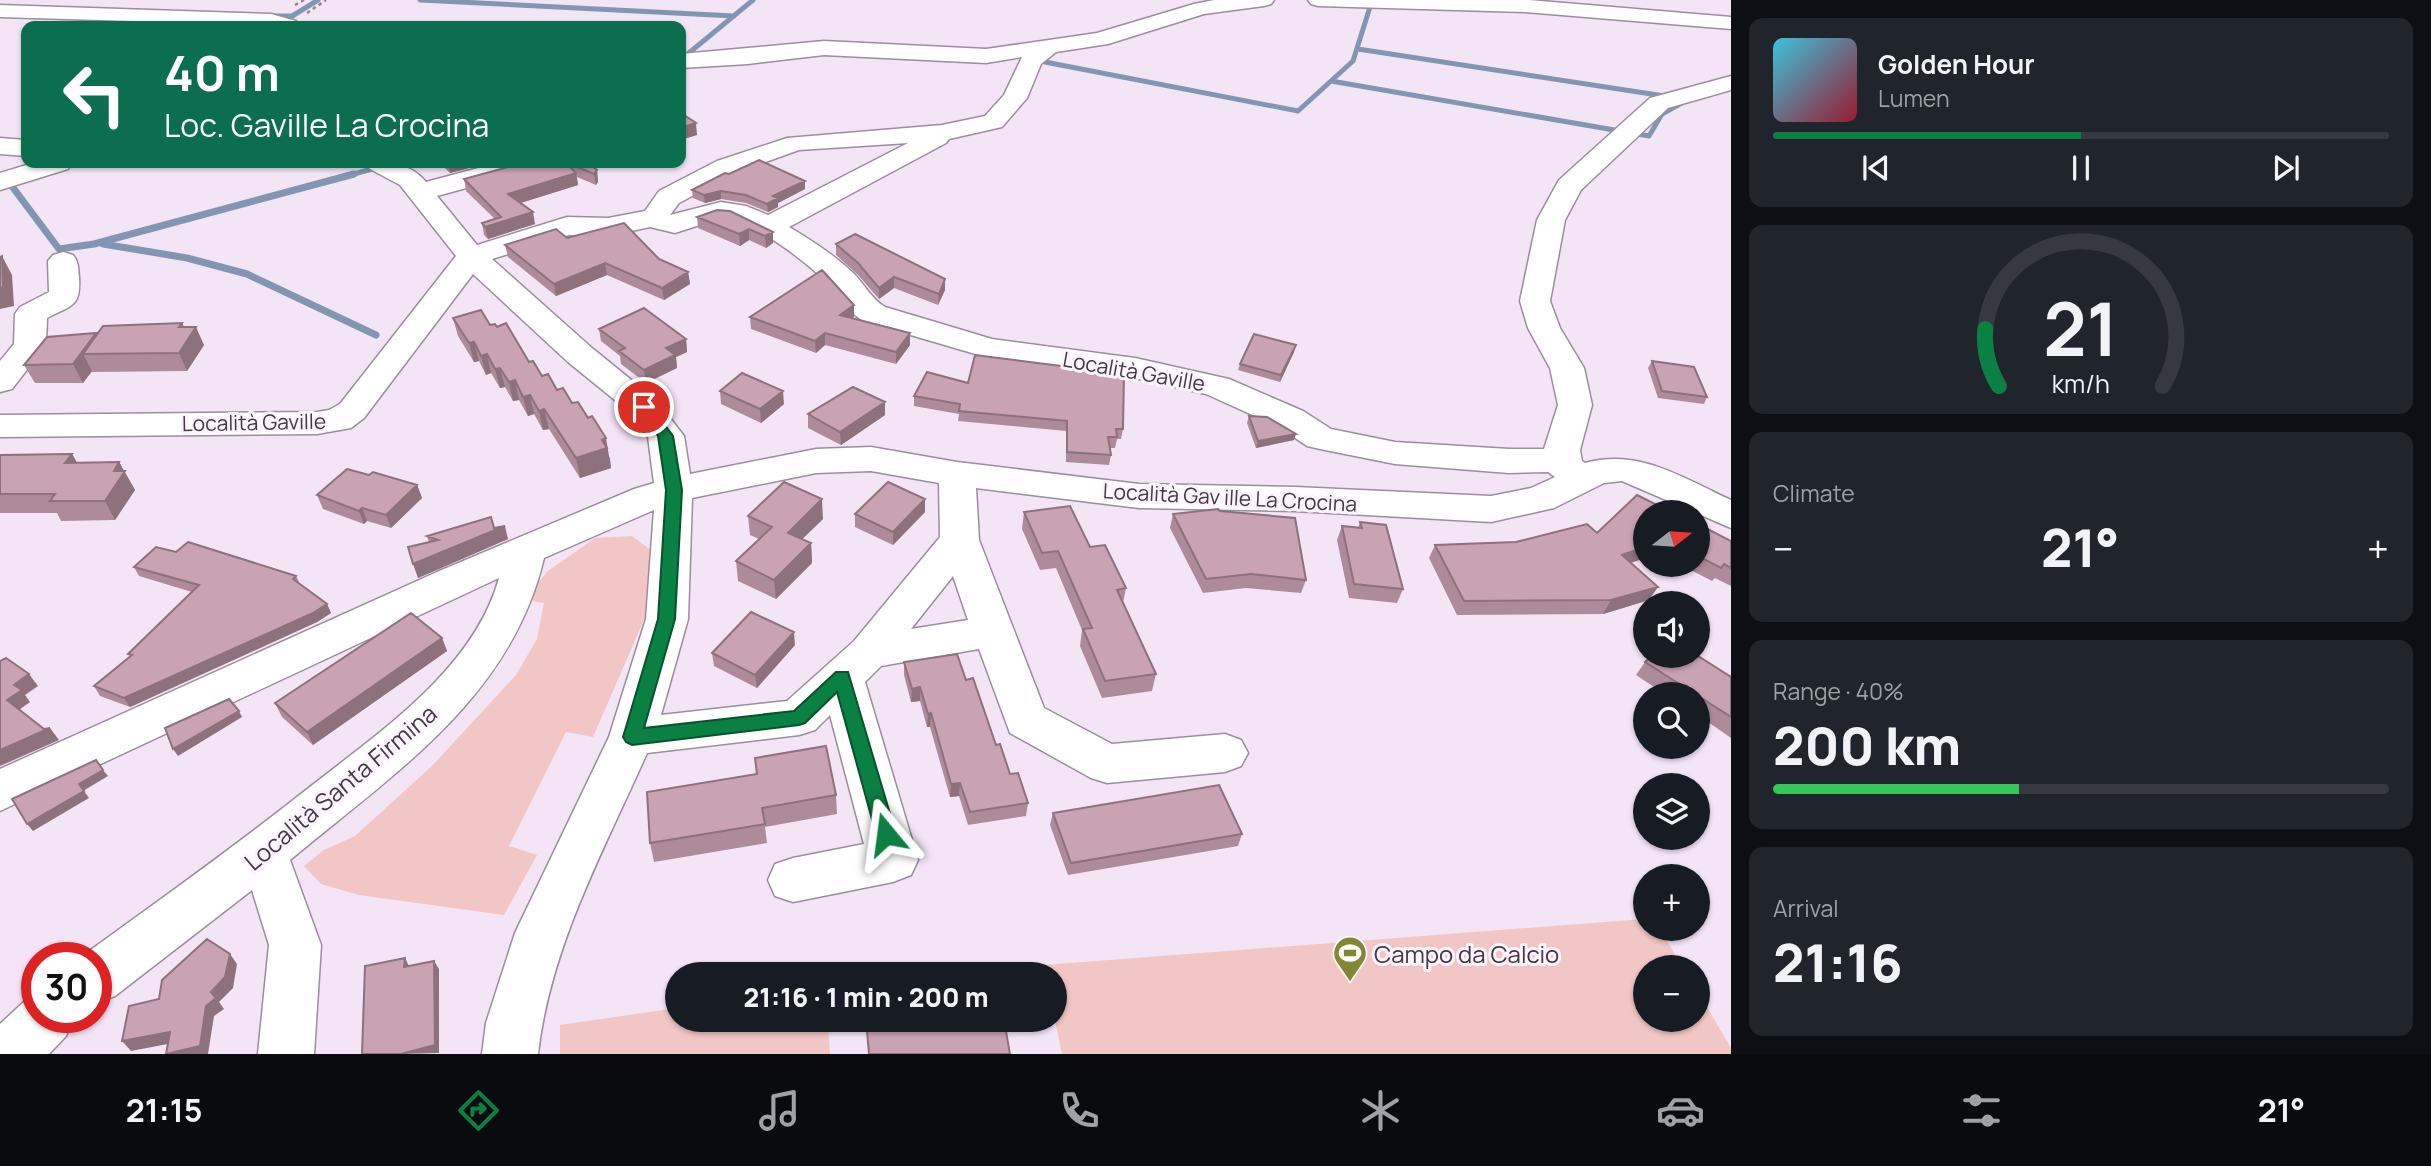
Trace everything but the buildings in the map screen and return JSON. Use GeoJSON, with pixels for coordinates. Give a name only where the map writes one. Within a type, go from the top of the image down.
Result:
{"type":"FeatureCollection","features":[{"type":"Feature","properties":{"kind":"street"},"geometry":{"type":"LineString","coordinates":[[686,61],[824,48],[986,57],[1100,39],[1200,8],[1264,0]]}},
{"type":"Feature","properties":{"kind":"street"},"geometry":{"type":"LineString","coordinates":[[1318,0],[1525,6],[1731,23]]}},
{"type":"Feature","properties":{"kind":"street"},"geometry":{"type":"LineString","coordinates":[[0,11],[274,21]]}},
{"type":"Feature","properties":{"kind":"street"},"geometry":{"type":"LineString","coordinates":[[654,218],[669,197],[726,167],[796,143],[942,133],[993,122],[1015,98],[1031,61],[1048,48]]}},
{"type":"Feature","properties":{"kind":"street"},"geometry":{"type":"LineString","coordinates":[[1574,472],[1562,450],[1575,405],[1567,368],[1544,328],[1535,301],[1551,220],[1569,186],[1659,103],[1731,83]]}},
{"type":"Feature","properties":{"kind":"street"},"geometry":{"type":"LineString","coordinates":[[769,226],[935,140],[942,133]]}},
{"type":"Feature","properties":{"kind":"street"},"geometry":{"type":"LineString","coordinates":[[0,146],[21,148]]}},
{"type":"Feature","properties":{"kind":"street"},"geometry":{"type":"LineString","coordinates":[[0,182],[43,168]]}},
{"type":"Feature","properties":{"kind":"street"},"geometry":{"type":"LineString","coordinates":[[388,168],[409,179],[471,256],[580,355],[644,407],[666,436],[674,490],[667,619],[632,737],[541,933],[514,1023],[510,1054]]}},
{"type":"Feature","properties":{"kind":"street"},"geometry":{"type":"LineString","coordinates":[[419,192],[508,168]]}},
{"type":"Feature","properties":{"kind":"street","name":"Località Gaville"},"geometry":{"type":"LineString","coordinates":[[0,426],[317,424],[340,420],[352,411],[471,256],[566,226],[608,227],[654,218],[669,224],[723,210],[783,233],[836,273],[861,299],[864,308],[874,314],[989,348],[1135,368],[1217,386],[1291,419],[1320,438],[1395,453],[1509,461],[1556,460],[1574,472]]}},
{"type":"Feature","properties":{"kind":"street"},"geometry":{"type":"LineString","coordinates":[[0,382],[30,345],[31,314],[65,296],[63,261]]}},
{"type":"Feature","properties":{"kind":"street","name":"Località Gav ille La Crocina"},"geometry":{"type":"LineString","coordinates":[[0,791],[526,550],[647,498],[816,461],[871,459],[957,474],[1139,496],[1295,499],[1491,509],[1541,499],[1574,472],[1622,468],[1642,474],[1731,515]]}},
{"type":"Feature","properties":{"kind":"street"},"geometry":{"type":"LineString","coordinates":[[957,474],[960,540],[1026,720],[1107,764],[1224,753]]}},
{"type":"Feature","properties":{"kind":"street"},"geometry":{"type":"LineString","coordinates":[[632,737],[799,717],[855,664],[960,540]]}},
{"type":"Feature","properties":{"kind":"street","name":"Località Santa Firmina"},"geometry":{"type":"LineString","coordinates":[[112,966],[262,853],[428,719],[483,654],[515,593],[526,550]]}},
{"type":"Feature","properties":{"kind":"street"},"geometry":{"type":"LineString","coordinates":[[855,664],[994,631]]}},
{"type":"Feature","properties":{"kind":"street"},"geometry":{"type":"LineString","coordinates":[[793,880],[893,860],[855,664]]}},
{"type":"Feature","properties":{"kind":"street"},"geometry":{"type":"LineString","coordinates":[[262,853],[282,902],[295,945],[286,1054]]}},
{"type":"Feature","properties":{"kind":"street"},"geometry":{"type":"LineString","coordinates":[[9,1054],[31,1033]]}},
{"type":"Feature","properties":{"kind":"shaded area"},"geometry":{"type":"Polygon","coordinates":[[[632,536],[652,551],[646,615],[593,737],[566,732],[509,846],[537,855],[504,915],[359,895],[321,884],[304,866],[324,850],[355,836],[432,766],[516,675],[537,639],[544,603],[523,600],[548,571],[595,538],[632,536]]]}},
{"type":"Feature","properties":{"kind":"shaded area","name":"Campo da Calcio"},"geometry":{"type":"Polygon","coordinates":[[[1633,920],[1633,941],[1667,941],[1675,955],[1633,955],[1633,1032],[1710,1032],[1710,1012],[1731,1048],[1731,1054],[1062,1054],[1057,1032],[1067,1032],[1067,963],[1633,920]]]}},
{"type":"Feature","properties":{"kind":"shaded area"},"geometry":{"type":"Polygon","coordinates":[[[665,1010],[665,1032],[829,1032],[830,1054],[560,1054],[560,1025],[665,1010]]]}},
{"type":"Feature","properties":{"kind":"waterway"},"geometry":{"type":"LineString","coordinates":[[292,16],[318,0]]}},
{"type":"Feature","properties":{"kind":"waterway"},"geometry":{"type":"LineString","coordinates":[[420,0],[734,16]]}},
{"type":"Feature","properties":{"kind":"waterway"},"geometry":{"type":"LineString","coordinates":[[734,16],[753,0]]}},
{"type":"Feature","properties":{"kind":"waterway"},"geometry":{"type":"LineString","coordinates":[[1331,81],[1353,61],[1370,7]]}},
{"type":"Feature","properties":{"kind":"waterway"},"geometry":{"type":"LineString","coordinates":[[268,16],[292,16]]}},
{"type":"Feature","properties":{"kind":"waterway"},"geometry":{"type":"LineString","coordinates":[[284,21],[292,16]]}},
{"type":"Feature","properties":{"kind":"waterway"},"geometry":{"type":"LineString","coordinates":[[686,55],[734,16]]}},
{"type":"Feature","properties":{"kind":"waterway"},"geometry":{"type":"LineString","coordinates":[[1358,49],[1671,97]]}},
{"type":"Feature","properties":{"kind":"waterway"},"geometry":{"type":"LineString","coordinates":[[1045,62],[1298,111],[1331,81]]}},
{"type":"Feature","properties":{"kind":"waterway"},"geometry":{"type":"LineString","coordinates":[[1331,81],[1649,136],[1662,114],[1687,100]]}},
{"type":"Feature","properties":{"kind":"waterway"},"geometry":{"type":"LineString","coordinates":[[347,176],[375,168]]}},
{"type":"Feature","properties":{"kind":"waterway"},"geometry":{"type":"LineString","coordinates":[[5,177],[59,249],[94,244],[354,174]]}},
{"type":"Feature","properties":{"kind":"waterway"},"geometry":{"type":"LineString","coordinates":[[103,244],[187,258],[247,274],[376,335]]}},
{"type":"Feature","properties":{"kind":"place","name":"Campo da Calcio"},"geometry":{"type":"Point","coordinates":[1350,983]}},
{"type":"Feature","properties":{"kind":"route"},"geometry":{"type":"LineString","coordinates":[[644,407],[666,436],[674,490],[667,619],[632,737],[799,717],[842,677],[886,834]]}}]}
